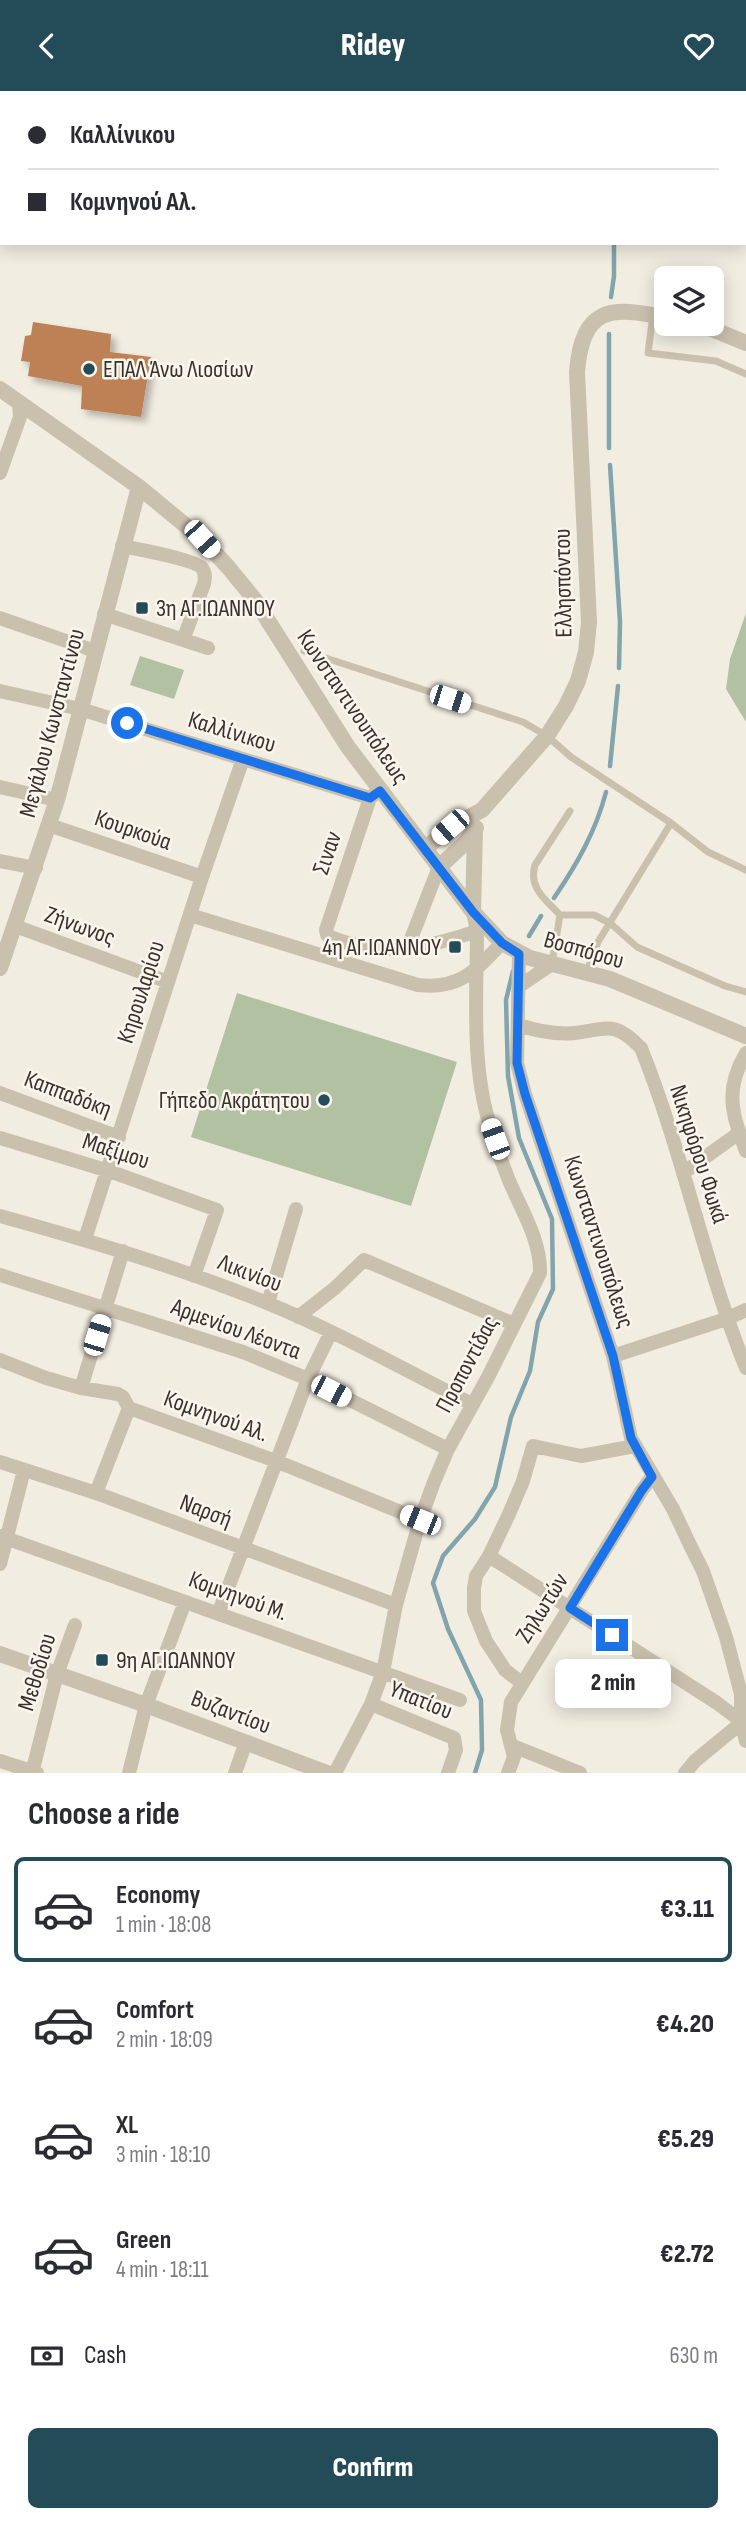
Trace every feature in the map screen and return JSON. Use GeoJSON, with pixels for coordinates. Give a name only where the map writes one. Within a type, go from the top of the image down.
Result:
{"type":"FeatureCollection","features":[{"type":"Feature","properties":{"kind":"street","name":"Ελλησπόντου"},"geometry":{"type":"LineString","coordinates":[[426,848],[450,827],[482,810],[547,736],[578,681],[586,652],[589,622],[577,373],[582,337],[591,324],[607,314],[654,316]]}},
{"type":"Feature","properties":{"kind":"street"},"geometry":{"type":"LineString","coordinates":[[724,334],[746,343]]}},
{"type":"Feature","properties":{"kind":"street","name":"Κωνσταντινουπόλεως"},"geometry":{"type":"LineString","coordinates":[[0,389],[139,487],[202,539],[255,600],[348,747],[375,795],[426,848],[439,867]]}},
{"type":"Feature","properties":{"kind":"street"},"geometry":{"type":"LineString","coordinates":[[0,473],[20,417],[19,403]]}},
{"type":"Feature","properties":{"kind":"street","name":"Μεγάλου Κωνσταντίνου"},"geometry":{"type":"LineString","coordinates":[[0,968],[8,936],[36,868],[57,800],[139,487]]}},
{"type":"Feature","properties":{"kind":"street"},"geometry":{"type":"LineString","coordinates":[[122,546],[190,562],[202,569],[204,584],[183,640]]}},
{"type":"Feature","properties":{"kind":"street"},"geometry":{"type":"LineString","coordinates":[[104,614],[208,648]]}},
{"type":"Feature","properties":{"kind":"street"},"geometry":{"type":"LineString","coordinates":[[0,618],[94,651]]}},
{"type":"Feature","properties":{"kind":"street","name":"Καλλίνικου"},"geometry":{"type":"LineString","coordinates":[[0,691],[80,709],[243,759],[375,795]]}},
{"type":"Feature","properties":{"kind":"street","name":"Κηρουλαρίου"},"geometry":{"type":"LineString","coordinates":[[85,1239],[243,759]]}},
{"type":"Feature","properties":{"kind":"street"},"geometry":{"type":"LineString","coordinates":[[0,787],[57,800]]}},
{"type":"Feature","properties":{"kind":"street","name":"Σιναν"},"geometry":{"type":"LineString","coordinates":[[375,795],[326,930],[327,935],[368,948],[407,949]]}},
{"type":"Feature","properties":{"kind":"street","name":"Ελλησπόντου"},"geometry":{"type":"LineString","coordinates":[[439,867],[475,830],[482,810]]}},
{"type":"Feature","properties":{"kind":"street","name":"Κουρκούα"},"geometry":{"type":"LineString","coordinates":[[49,825],[202,877]]}},
{"type":"Feature","properties":{"kind":"street"},"geometry":{"type":"LineString","coordinates":[[473,912],[475,830]]}},
{"type":"Feature","properties":{"kind":"street"},"geometry":{"type":"LineString","coordinates":[[0,861],[36,868]]}},
{"type":"Feature","properties":{"kind":"street"},"geometry":{"type":"LineString","coordinates":[[407,949],[439,867]]}},
{"type":"Feature","properties":{"kind":"street","name":"Βοσπόρου"},"geometry":{"type":"LineString","coordinates":[[439,867],[473,912],[502,943],[519,954],[610,979],[746,1036]]}},
{"type":"Feature","properties":{"kind":"street","name":"Προποντίδας"},"geometry":{"type":"LineString","coordinates":[[335,1773],[371,1704],[383,1672],[396,1605],[420,1520],[448,1449],[537,1283],[540,1260],[488,1120],[478,1070],[477,931],[473,912]]}},
{"type":"Feature","properties":{"kind":"street"},"geometry":{"type":"LineString","coordinates":[[190,915],[418,985],[430,986],[465,978],[502,943]]}},
{"type":"Feature","properties":{"kind":"street"},"geometry":{"type":"LineString","coordinates":[[407,949],[439,943],[477,931]]}},
{"type":"Feature","properties":{"kind":"street","name":"Ζήνωνος"},"geometry":{"type":"LineString","coordinates":[[8,936],[168,982]]}},
{"type":"Feature","properties":{"kind":"street","name":"Κωνσταντινουπόλεως"},"geometry":{"type":"LineString","coordinates":[[519,954],[517,1063],[525,1094],[613,1356],[627,1426],[652,1477],[673,1509],[703,1571],[726,1637],[741,1694],[746,1741]]}},
{"type":"Feature","properties":{"kind":"street"},"geometry":{"type":"LineString","coordinates":[[518,987],[552,964]]}},
{"type":"Feature","properties":{"kind":"street","name":"Νικηφόρου Φωκά"},"geometry":{"type":"LineString","coordinates":[[519,1025],[559,1033],[608,1027],[629,1036],[641,1048],[683,1173],[726,1319],[746,1368]]}},
{"type":"Feature","properties":{"kind":"street"},"geometry":{"type":"LineString","coordinates":[[746,1053],[736,1075],[730,1104],[746,1151]]}},
{"type":"Feature","properties":{"kind":"street","name":"Καππαδόκη"},"geometry":{"type":"LineString","coordinates":[[0,1093],[119,1137]]}},
{"type":"Feature","properties":{"kind":"street"},"geometry":{"type":"LineString","coordinates":[[683,1173],[739,1133]]}},
{"type":"Feature","properties":{"kind":"street","name":"Μαξίμου"},"geometry":{"type":"LineString","coordinates":[[0,1138],[109,1171],[217,1210],[194,1276]]}},
{"type":"Feature","properties":{"kind":"street"},"geometry":{"type":"LineString","coordinates":[[268,1303],[296,1209]]}},
{"type":"Feature","properties":{"kind":"street","name":"Λικινίου"},"geometry":{"type":"LineString","coordinates":[[0,1216],[123,1251],[268,1303],[472,1404]]}},
{"type":"Feature","properties":{"kind":"street"},"geometry":{"type":"LineString","coordinates":[[81,1388],[123,1251]]}},
{"type":"Feature","properties":{"kind":"street"},"geometry":{"type":"LineString","coordinates":[[298,1317],[335,1288],[364,1260],[513,1324]]}},
{"type":"Feature","properties":{"kind":"street","name":"Αρμενίου Λέοντα"},"geometry":{"type":"LineString","coordinates":[[0,1275],[243,1352],[308,1379],[448,1449]]}},
{"type":"Feature","properties":{"kind":"street"},"geometry":{"type":"LineString","coordinates":[[613,1356],[746,1310]]}},
{"type":"Feature","properties":{"kind":"street"},"geometry":{"type":"LineString","coordinates":[[218,1614],[308,1379],[331,1332]]}},
{"type":"Feature","properties":{"kind":"street","name":"Κομνηνού Αλ."},"geometry":{"type":"LineString","coordinates":[[0,1360],[46,1378],[81,1388],[118,1394],[129,1408],[276,1461],[420,1520]]}},
{"type":"Feature","properties":{"kind":"street"},"geometry":{"type":"LineString","coordinates":[[96,1493],[129,1408]]}},
{"type":"Feature","properties":{"kind":"street"},"geometry":{"type":"LineString","coordinates":[[522,1683],[505,1670],[486,1641],[474,1612],[476,1576],[489,1556],[523,1481],[533,1446],[581,1456],[635,1446]]}},
{"type":"Feature","properties":{"kind":"street","name":"Ναρσή"},"geometry":{"type":"LineString","coordinates":[[0,1462],[96,1493],[396,1605]]}},
{"type":"Feature","properties":{"kind":"street"},"geometry":{"type":"LineString","coordinates":[[0,1564],[4,1537],[24,1470]]}},
{"type":"Feature","properties":{"kind":"street","name":"Ζηλωτών"},"geometry":{"type":"LineString","coordinates":[[508,1773],[514,1757],[507,1730],[511,1702],[652,1477]]}},
{"type":"Feature","properties":{"kind":"street","name":"Κομνηνού Μ."},"geometry":{"type":"LineString","coordinates":[[4,1537],[460,1700]]}},
{"type":"Feature","properties":{"kind":"street"},"geometry":{"type":"LineString","coordinates":[[489,1556],[743,1720],[695,1761],[685,1773]]}},
{"type":"Feature","properties":{"kind":"street"},"geometry":{"type":"LineString","coordinates":[[129,1773],[146,1705],[185,1602]]}},
{"type":"Feature","properties":{"kind":"street","name":"Μεθοδίου"},"geometry":{"type":"LineString","coordinates":[[34,1772],[57,1674],[75,1625]]}},
{"type":"Feature","properties":{"kind":"street","name":"Βυζαντίου"},"geometry":{"type":"LineString","coordinates":[[0,1654],[327,1773]]}},
{"type":"Feature","properties":{"kind":"street","name":"Υπατίου"},"geometry":{"type":"LineString","coordinates":[[371,1704],[454,1738],[456,1750],[448,1773]]}},
{"type":"Feature","properties":{"kind":"street"},"geometry":{"type":"LineString","coordinates":[[235,1773],[246,1742]]}},
{"type":"Feature","properties":{"kind":"street"},"geometry":{"type":"LineString","coordinates":[[513,1745],[580,1773]]}},
{"type":"Feature","properties":{"kind":"street"},"geometry":{"type":"LineString","coordinates":[[0,1761],[34,1772]]}},
{"type":"Feature","properties":{"kind":"lane"},"geometry":{"type":"LineString","coordinates":[[654,334],[648,352],[716,362],[746,374]]}},
{"type":"Feature","properties":{"kind":"lane"},"geometry":{"type":"LineString","coordinates":[[304,651],[523,722],[671,823],[708,852],[746,870]]}},
{"type":"Feature","properties":{"kind":"lane"},"geometry":{"type":"LineString","coordinates":[[570,811],[535,865],[533,873],[535,887],[560,915],[594,915],[610,923],[637,947],[725,986],[746,992]]}},
{"type":"Feature","properties":{"kind":"lane"},"geometry":{"type":"LineString","coordinates":[[587,972],[598,942],[671,823]]}},
{"type":"Feature","properties":{"kind":"lane"},"geometry":{"type":"LineString","coordinates":[[552,964],[560,915]]}},
{"type":"Feature","properties":{"kind":"green space"},"geometry":{"type":"Polygon","coordinates":[[[746,613],[746,722],[726,689],[730,659],[746,613]]]}},
{"type":"Feature","properties":{"kind":"green space"},"geometry":{"type":"Polygon","coordinates":[[[140,656],[184,670],[174,699],[130,685],[140,656]]]}},
{"type":"Feature","properties":{"kind":"green space","name":"Γήπεδο Ακράτητου"},"geometry":{"type":"Polygon","coordinates":[[[237,993],[457,1062],[411,1206],[191,1137],[237,993]]]}},
{"type":"Feature","properties":{"kind":"building","name":"ΕΠΑΛ Άνω Λιοσίων"},"geometry":{"type":"Polygon","coordinates":[[[33,322],[111,334],[110,352],[151,357],[141,417],[81,409],[82,386],[28,376],[30,362],[21,361],[25,336],[31,335],[33,322]]]}},
{"type":"Feature","properties":{"kind":"waterway"},"geometry":{"type":"LineString","coordinates":[[611,297],[614,245]]}},
{"type":"Feature","properties":{"kind":"waterway"},"geometry":{"type":"LineString","coordinates":[[609,334],[609,448]]}},
{"type":"Feature","properties":{"kind":"waterway"},"geometry":{"type":"LineString","coordinates":[[610,465],[620,622],[619,668]]}},
{"type":"Feature","properties":{"kind":"waterway"},"geometry":{"type":"LineString","coordinates":[[610,766],[618,686]]}},
{"type":"Feature","properties":{"kind":"waterway"},"geometry":{"type":"LineString","coordinates":[[554,898],[585,847],[606,792]]}},
{"type":"Feature","properties":{"kind":"waterway"},"geometry":{"type":"LineString","coordinates":[[529,936],[541,916]]}},
{"type":"Feature","properties":{"kind":"waterway"},"geometry":{"type":"LineString","coordinates":[[475,1773],[482,1750],[481,1700],[448,1629],[433,1583],[443,1556],[475,1519],[495,1487],[511,1417],[530,1371],[538,1322],[553,1289],[552,1219],[519,1138],[508,1076],[506,1000],[513,971]]}},
{"type":"Feature","properties":{"kind":"place","name":"ΕΠΑΛ Άνω Λιοσίων"},"geometry":{"type":"Point","coordinates":[89,369]}},
{"type":"Feature","properties":{"kind":"place","name":"3η ΑΓ.ΙΩΑΝΝΟΥ"},"geometry":{"type":"Point","coordinates":[142,608]}},
{"type":"Feature","properties":{"kind":"place","name":"4η ΑΓ.ΙΩΑΝΝΟΥ"},"geometry":{"type":"Point","coordinates":[455,947]}},
{"type":"Feature","properties":{"kind":"place","name":"Γήπεδο Ακράτητου"},"geometry":{"type":"Point","coordinates":[324,1100]}},
{"type":"Feature","properties":{"kind":"place","name":"9η ΑΓ.ΙΩΑΝΝΟΥ"},"geometry":{"type":"Point","coordinates":[102,1660]}},
{"type":"Feature","properties":{"kind":"route"},"geometry":{"type":"LineString","coordinates":[[127,723],[370,798],[380,791],[473,912],[502,943],[519,954],[517,1063],[613,1356],[627,1426],[652,1477],[570,1608],[612,1635]]}}]}
